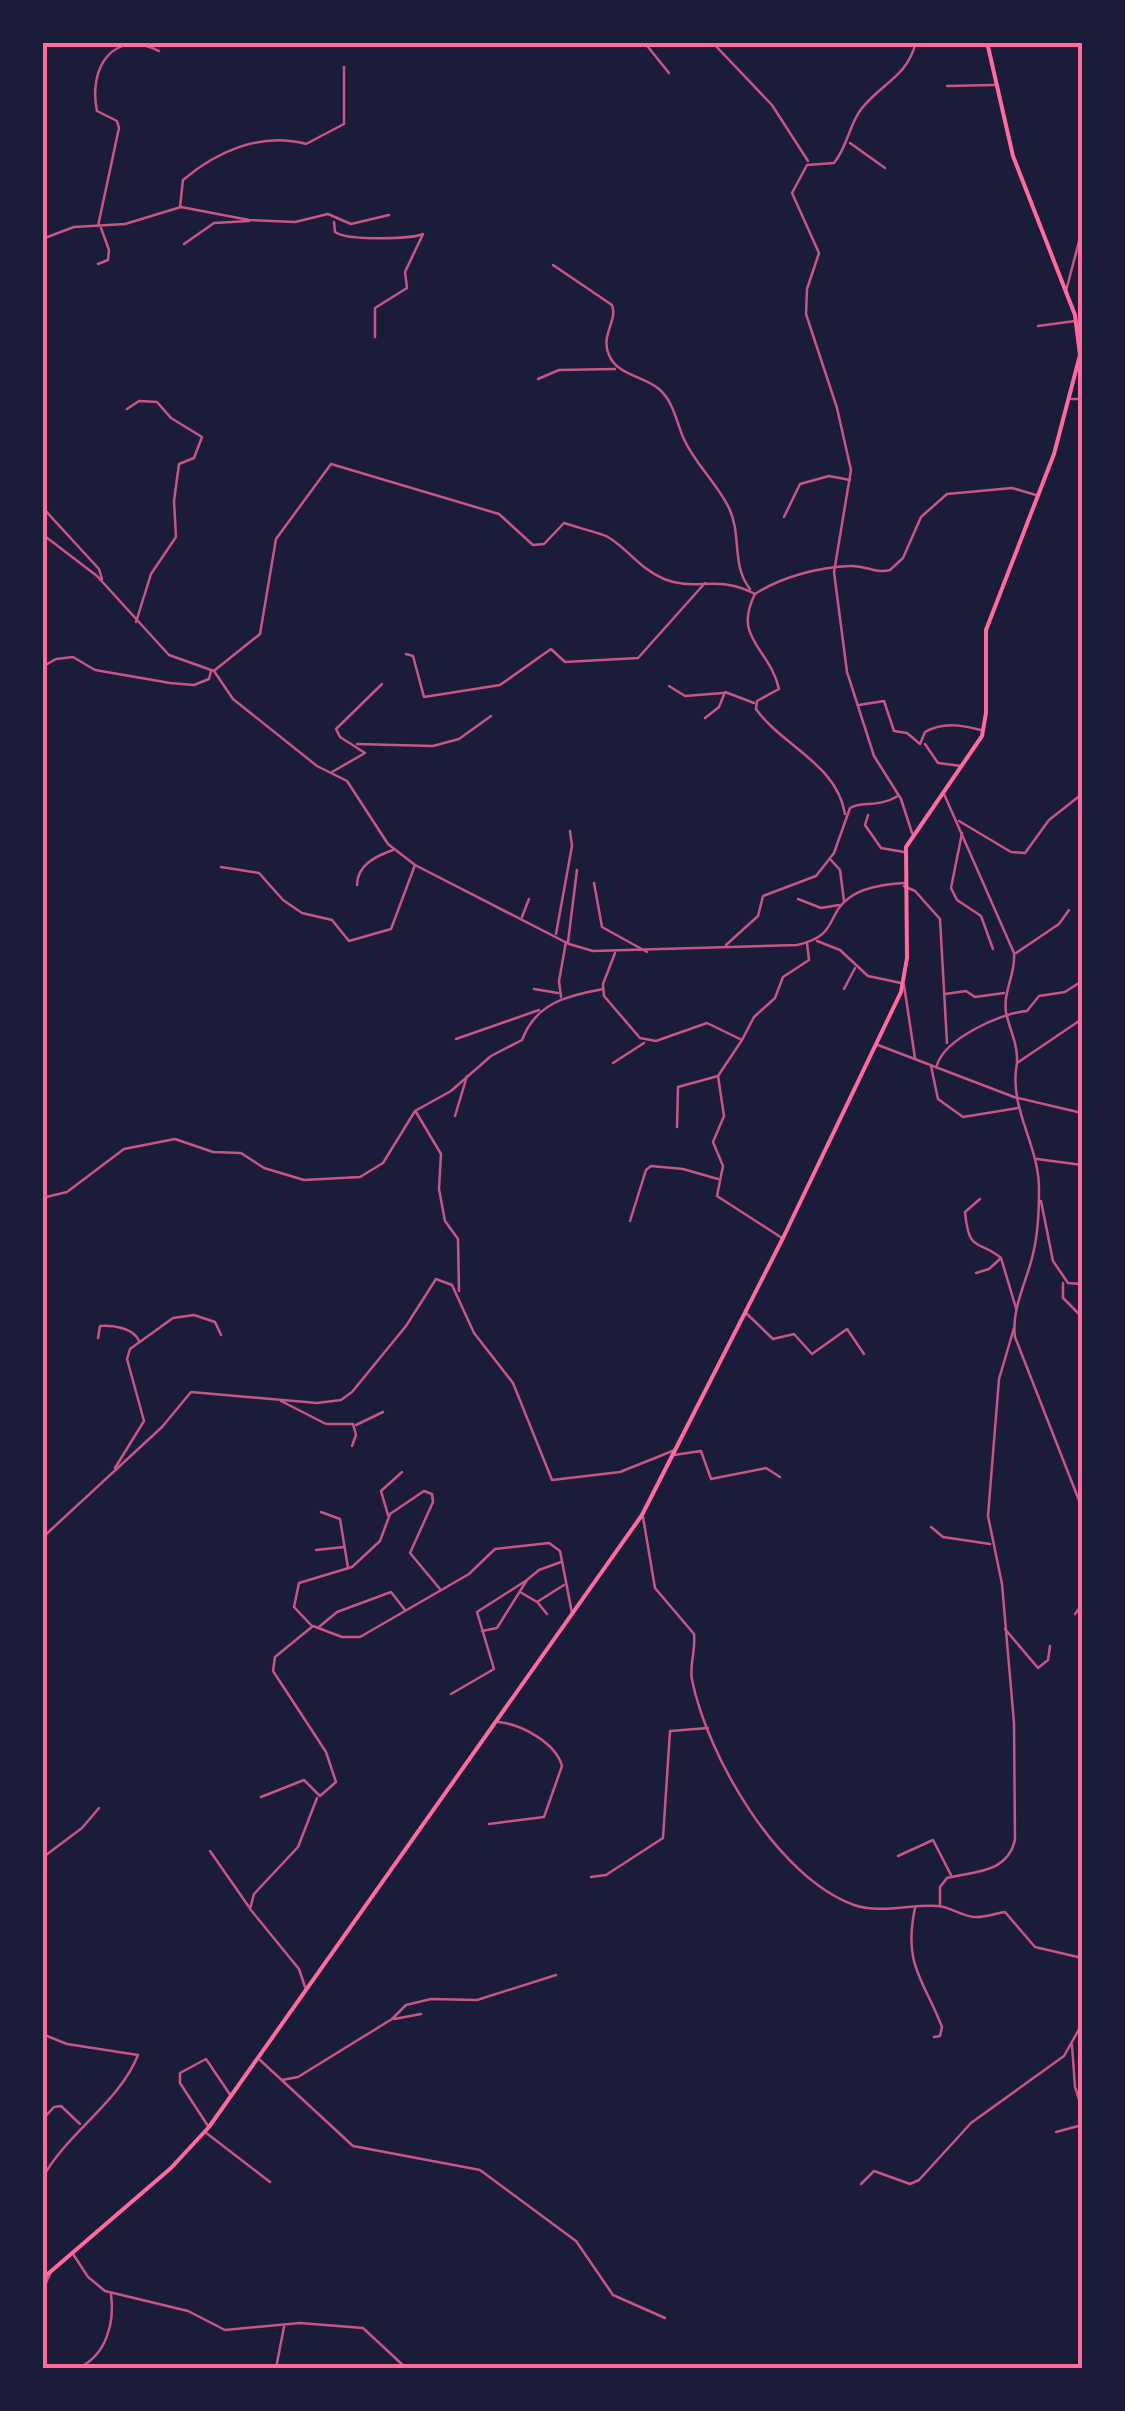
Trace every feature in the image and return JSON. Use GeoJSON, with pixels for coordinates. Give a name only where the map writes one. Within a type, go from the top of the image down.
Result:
{"type":"FeatureCollection","features":[{"type":"Feature","properties":{"kind":"main road"},"geometry":{"type":"LineString","coordinates":[[42,2278],[171,2168],[207,2130],[642,1516],[878,1044],[903,984],[908,958],[905,852],[912,833],[963,766],[984,731],[986,630],[1071,400],[1080,355],[1076,320],[1018,170],[994,86],[987,42]]}},
{"type":"Feature","properties":{"kind":"street"},"geometry":{"type":"LineString","coordinates":[[644,42],[669,74]]}},
{"type":"Feature","properties":{"kind":"street"},"geometry":{"type":"LineString","coordinates":[[712,42],[776,111],[810,163]]}},
{"type":"Feature","properties":{"kind":"street"},"geometry":{"type":"LineString","coordinates":[[810,163],[833,164],[849,142],[860,110],[902,74],[916,42]]}},
{"type":"Feature","properties":{"kind":"street"},"geometry":{"type":"LineString","coordinates":[[721,50],[726,43]]}},
{"type":"Feature","properties":{"kind":"street"},"geometry":{"type":"LineString","coordinates":[[98,264],[106,262],[109,252],[99,227],[120,128],[117,121],[97,112],[98,67],[104,55],[119,47],[141,44],[159,51]]}},
{"type":"Feature","properties":{"kind":"street"},"geometry":{"type":"LineString","coordinates":[[180,207],[183,180],[240,145],[280,139],[306,144],[344,124],[344,67]]}},
{"type":"Feature","properties":{"kind":"street"},"geometry":{"type":"LineString","coordinates":[[947,86],[994,86]]}},
{"type":"Feature","properties":{"kind":"street"},"geometry":{"type":"LineString","coordinates":[[849,142],[885,168]]}},
{"type":"Feature","properties":{"kind":"street"},"geometry":{"type":"LineString","coordinates":[[810,163],[792,194],[819,257],[806,290],[806,314],[838,408],[851,480],[835,568],[847,672],[877,763],[898,795],[912,833]]}},
{"type":"Feature","properties":{"kind":"street"},"geometry":{"type":"LineString","coordinates":[[42,240],[74,227],[99,227],[180,207],[249,220],[295,222],[326,214],[334,220],[356,224],[390,215]]}},
{"type":"Feature","properties":{"kind":"street"},"geometry":{"type":"LineString","coordinates":[[184,244],[210,224],[247,224],[249,220]]}},
{"type":"Feature","properties":{"kind":"street"},"geometry":{"type":"LineString","coordinates":[[334,220],[335,232],[342,237],[395,234],[411,239],[423,234],[405,272],[407,288],[375,308],[375,337]]}},
{"type":"Feature","properties":{"kind":"street"},"geometry":{"type":"LineString","coordinates":[[1066,292],[1082,230]]}},
{"type":"Feature","properties":{"kind":"street"},"geometry":{"type":"LineString","coordinates":[[554,265],[612,304],[614,313],[605,339],[618,368]]}},
{"type":"Feature","properties":{"kind":"street"},"geometry":{"type":"LineString","coordinates":[[1038,326],[1076,320]]}},
{"type":"Feature","properties":{"kind":"street"},"geometry":{"type":"LineString","coordinates":[[538,379],[559,370],[618,368],[655,386],[667,398],[685,441],[730,510],[740,573],[754,594]]}},
{"type":"Feature","properties":{"kind":"street"},"geometry":{"type":"LineString","coordinates":[[1071,400],[1082,399]]}},
{"type":"Feature","properties":{"kind":"street"},"geometry":{"type":"LineString","coordinates":[[127,409],[139,400],[154,400],[171,418],[202,435],[194,458],[179,464],[174,502],[176,537],[151,574],[136,622]]}},
{"type":"Feature","properties":{"kind":"street"},"geometry":{"type":"LineString","coordinates":[[42,668],[56,659],[73,658],[102,672],[194,685],[209,679],[212,671],[260,634],[276,539],[331,464],[499,514],[533,544],[544,544],[564,523],[586,533],[605,535],[636,564],[662,579],[727,582],[754,594]]}},
{"type":"Feature","properties":{"kind":"street"},"geometry":{"type":"LineString","coordinates":[[784,516],[800,484],[829,476],[851,480]]}},
{"type":"Feature","properties":{"kind":"street"},"geometry":{"type":"LineString","coordinates":[[755,704],[779,688],[768,659],[748,633],[747,613],[754,594],[791,577],[835,568],[858,566],[880,572],[894,568],[903,558],[921,517],[947,494],[1012,488],[1038,496]]}},
{"type":"Feature","properties":{"kind":"street"},"geometry":{"type":"LineString","coordinates":[[42,507],[99,569],[102,581]]}},
{"type":"Feature","properties":{"kind":"street"},"geometry":{"type":"LineString","coordinates":[[42,534],[102,581],[136,622],[176,660],[212,671],[229,695],[348,784],[360,808],[393,850],[567,943],[615,953],[807,943],[830,928],[844,902],[840,870],[830,859]]}},
{"type":"Feature","properties":{"kind":"street"},"geometry":{"type":"LineString","coordinates":[[406,654],[414,656],[424,697],[500,685],[551,649],[565,662],[628,660],[644,653],[657,631],[706,582]]}},
{"type":"Feature","properties":{"kind":"street"},"geometry":{"type":"LineString","coordinates":[[331,773],[365,754],[338,736],[336,728],[382,684]]}},
{"type":"Feature","properties":{"kind":"street"},"geometry":{"type":"LineString","coordinates":[[670,686],[684,696],[724,693],[755,704],[770,726],[812,759],[840,795],[845,814]]}},
{"type":"Feature","properties":{"kind":"street"},"geometry":{"type":"LineString","coordinates":[[705,718],[719,706],[724,693]]}},
{"type":"Feature","properties":{"kind":"street"},"geometry":{"type":"LineString","coordinates":[[858,705],[884,700],[894,730],[924,743],[938,764],[963,766]]}},
{"type":"Feature","properties":{"kind":"street"},"geometry":{"type":"LineString","coordinates":[[357,746],[362,741],[433,746],[458,738],[490,716]]}},
{"type":"Feature","properties":{"kind":"street"},"geometry":{"type":"LineString","coordinates":[[924,743],[925,732],[937,727],[960,725],[984,731]]}},
{"type":"Feature","properties":{"kind":"street"},"geometry":{"type":"LineString","coordinates":[[942,791],[1014,954],[1015,967],[1006,992],[1006,1012],[1017,1063],[1014,1098],[1036,1159],[1053,1262],[1063,1281],[1062,1298],[1082,1317],[1081,1332]]}},
{"type":"Feature","properties":{"kind":"street"},"geometry":{"type":"LineString","coordinates":[[957,821],[1011,852],[1026,853],[1050,820],[1082,794]]}},
{"type":"Feature","properties":{"kind":"street"},"geometry":{"type":"LineString","coordinates":[[725,946],[758,916],[763,896],[816,876],[830,859],[845,814],[856,804],[878,806],[898,795]]}},
{"type":"Feature","properties":{"kind":"street"},"geometry":{"type":"LineString","coordinates":[[868,815],[865,825],[881,848],[905,852]]}},
{"type":"Feature","properties":{"kind":"street"},"geometry":{"type":"LineString","coordinates":[[555,936],[572,846],[570,831]]}},
{"type":"Feature","properties":{"kind":"street"},"geometry":{"type":"LineString","coordinates":[[962,832],[951,888],[956,900],[981,916],[993,949]]}},
{"type":"Feature","properties":{"kind":"street"},"geometry":{"type":"LineString","coordinates":[[357,885],[360,871],[373,858],[393,850]]}},
{"type":"Feature","properties":{"kind":"street"},"geometry":{"type":"LineString","coordinates":[[221,867],[258,873],[283,900],[302,913],[332,920],[349,940],[391,928],[415,865]]}},
{"type":"Feature","properties":{"kind":"street"},"geometry":{"type":"LineString","coordinates":[[42,1198],[67,1192],[124,1149],[179,1139],[208,1150],[245,1154],[264,1168],[304,1180],[354,1179],[383,1163],[416,1111],[444,1096],[468,1075],[522,1040],[529,1021],[561,996],[577,870]]}},
{"type":"Feature","properties":{"kind":"street"},"geometry":{"type":"LineString","coordinates":[[594,883],[602,927],[647,952]]}},
{"type":"Feature","properties":{"kind":"street"},"geometry":{"type":"LineString","coordinates":[[798,900],[821,908],[871,888],[904,885],[937,913],[947,1045],[936,1068]]}},
{"type":"Feature","properties":{"kind":"street"},"geometry":{"type":"LineString","coordinates":[[522,918],[528,899]]}},
{"type":"Feature","properties":{"kind":"street"},"geometry":{"type":"LineString","coordinates":[[1014,954],[1059,924],[1069,910]]}},
{"type":"Feature","properties":{"kind":"street"},"geometry":{"type":"LineString","coordinates":[[815,940],[836,948],[871,978],[903,984],[915,1058]]}},
{"type":"Feature","properties":{"kind":"street"},"geometry":{"type":"LineString","coordinates":[[677,1128],[678,1087],[718,1076],[754,1016],[775,998],[783,977],[808,960],[807,943]]}},
{"type":"Feature","properties":{"kind":"street"},"geometry":{"type":"LineString","coordinates":[[602,990],[615,953]]}},
{"type":"Feature","properties":{"kind":"street"},"geometry":{"type":"LineString","coordinates":[[844,989],[856,966]]}},
{"type":"Feature","properties":{"kind":"street"},"geometry":{"type":"LineString","coordinates":[[947,1045],[1006,1012],[1027,1010],[1039,996],[1065,992],[1082,983],[1082,1002]]}},
{"type":"Feature","properties":{"kind":"street"},"geometry":{"type":"LineString","coordinates":[[534,989],[561,996],[602,990]]}},
{"type":"Feature","properties":{"kind":"street"},"geometry":{"type":"LineString","coordinates":[[602,990],[622,1022],[645,1041]]}},
{"type":"Feature","properties":{"kind":"street"},"geometry":{"type":"LineString","coordinates":[[943,994],[966,991],[974,997],[1006,992]]}},
{"type":"Feature","properties":{"kind":"street"},"geometry":{"type":"LineString","coordinates":[[456,1039],[540,1010]]}},
{"type":"Feature","properties":{"kind":"street"},"geometry":{"type":"LineString","coordinates":[[1017,1063],[1082,1019]]}},
{"type":"Feature","properties":{"kind":"street"},"geometry":{"type":"LineString","coordinates":[[614,1063],[645,1041],[707,1023],[742,1040]]}},
{"type":"Feature","properties":{"kind":"street"},"geometry":{"type":"LineString","coordinates":[[878,1044],[1014,1098],[1082,1114]]}},
{"type":"Feature","properties":{"kind":"street"},"geometry":{"type":"LineString","coordinates":[[930,1065],[938,1099],[960,1116],[1018,1108]]}},
{"type":"Feature","properties":{"kind":"street"},"geometry":{"type":"LineString","coordinates":[[455,1116],[468,1075]]}},
{"type":"Feature","properties":{"kind":"street"},"geometry":{"type":"LineString","coordinates":[[718,1076],[724,1116],[713,1142],[723,1166],[720,1201],[783,1238]]}},
{"type":"Feature","properties":{"kind":"street"},"geometry":{"type":"LineString","coordinates":[[416,1111],[441,1154],[438,1186],[444,1219],[456,1235],[460,1258],[458,1295]]}},
{"type":"Feature","properties":{"kind":"street"},"geometry":{"type":"LineString","coordinates":[[1036,1159],[1082,1165]]}},
{"type":"Feature","properties":{"kind":"street"},"geometry":{"type":"LineString","coordinates":[[630,1221],[646,1170],[651,1166],[683,1168],[720,1180]]}},
{"type":"Feature","properties":{"kind":"street"},"geometry":{"type":"LineString","coordinates":[[940,1906],[942,1882],[951,1876],[990,1870],[1014,1845],[1017,1765],[1002,1584],[988,1516],[999,1378],[1034,1250],[1040,1196]]}},
{"type":"Feature","properties":{"kind":"street"},"geometry":{"type":"LineString","coordinates":[[980,1199],[965,1212],[968,1231],[980,1250],[1001,1258]]}},
{"type":"Feature","properties":{"kind":"street"},"geometry":{"type":"LineString","coordinates":[[1001,1258],[1017,1309]]}},
{"type":"Feature","properties":{"kind":"street"},"geometry":{"type":"LineString","coordinates":[[976,1273],[990,1270],[1001,1258]]}},
{"type":"Feature","properties":{"kind":"street"},"geometry":{"type":"LineString","coordinates":[[42,1538],[162,1427],[193,1391],[225,1398],[324,1403],[348,1396],[406,1326],[432,1282],[444,1280],[458,1295],[474,1333],[514,1383],[552,1480],[620,1472],[676,1449]]}},
{"type":"Feature","properties":{"kind":"street"},"geometry":{"type":"LineString","coordinates":[[1063,1281],[1082,1284]]}},
{"type":"Feature","properties":{"kind":"street"},"geometry":{"type":"LineString","coordinates":[[744,1312],[773,1339],[794,1334],[807,1353],[817,1353],[847,1329],[864,1354]]}},
{"type":"Feature","properties":{"kind":"street"},"geometry":{"type":"LineString","coordinates":[[114,1469],[144,1425],[143,1408],[127,1359],[130,1349],[164,1322],[188,1315],[214,1322],[221,1335]]}},
{"type":"Feature","properties":{"kind":"street"},"geometry":{"type":"LineString","coordinates":[[98,1338],[100,1326],[107,1326],[137,1335],[140,1342]]}},
{"type":"Feature","properties":{"kind":"street"},"geometry":{"type":"LineString","coordinates":[[1014,1328],[1082,1508]]}},
{"type":"Feature","properties":{"kind":"street"},"geometry":{"type":"LineString","coordinates":[[280,1400],[323,1423],[355,1426],[383,1412]]}},
{"type":"Feature","properties":{"kind":"street"},"geometry":{"type":"LineString","coordinates":[[352,1446],[355,1426]]}},
{"type":"Feature","properties":{"kind":"street"},"geometry":{"type":"LineString","coordinates":[[673,1456],[701,1451],[712,1480],[766,1468],[780,1477]]}},
{"type":"Feature","properties":{"kind":"street"},"geometry":{"type":"LineString","coordinates":[[389,1516],[381,1491],[402,1472]]}},
{"type":"Feature","properties":{"kind":"street"},"geometry":{"type":"LineString","coordinates":[[440,1589],[410,1550],[434,1502],[432,1494],[420,1493],[389,1516],[380,1541],[348,1569],[299,1584],[294,1607],[315,1627],[342,1637],[360,1637],[469,1574],[500,1547],[552,1544],[559,1549],[563,1562],[573,1614]]}},
{"type":"Feature","properties":{"kind":"street"},"geometry":{"type":"LineString","coordinates":[[320,1512],[340,1518],[348,1569]]}},
{"type":"Feature","properties":{"kind":"street"},"geometry":{"type":"LineString","coordinates":[[642,1516],[655,1588],[695,1637],[691,1675],[710,1728],[758,1827],[800,1870],[830,1893],[862,1907],[940,1906],[976,1918],[1006,1912],[1034,1947],[1082,1958]]}},
{"type":"Feature","properties":{"kind":"street"},"geometry":{"type":"LineString","coordinates":[[931,1527],[943,1537],[992,1544]]}},
{"type":"Feature","properties":{"kind":"street"},"geometry":{"type":"LineString","coordinates":[[316,1550],[345,1547]]}},
{"type":"Feature","properties":{"kind":"street"},"geometry":{"type":"LineString","coordinates":[[451,1694],[494,1669],[477,1612],[539,1570],[563,1562]]}},
{"type":"Feature","properties":{"kind":"street"},"geometry":{"type":"LineString","coordinates":[[481,1630],[497,1628],[528,1580]]}},
{"type":"Feature","properties":{"kind":"street"},"geometry":{"type":"LineString","coordinates":[[537,1602],[565,1584]]}},
{"type":"Feature","properties":{"kind":"street"},"geometry":{"type":"LineString","coordinates":[[250,1908],[254,1894],[298,1847],[318,1796],[335,1784],[337,1774],[272,1666],[278,1655],[341,1610],[391,1592],[404,1610]]}},
{"type":"Feature","properties":{"kind":"street"},"geometry":{"type":"LineString","coordinates":[[520,1592],[547,1614]]}},
{"type":"Feature","properties":{"kind":"street"},"geometry":{"type":"LineString","coordinates":[[1075,1614],[1082,1605]]}},
{"type":"Feature","properties":{"kind":"street"},"geometry":{"type":"LineString","coordinates":[[1004,1628],[1038,1668],[1048,1660],[1050,1646]]}},
{"type":"Feature","properties":{"kind":"street"},"geometry":{"type":"LineString","coordinates":[[490,1824],[544,1817],[562,1766],[549,1745],[516,1726],[496,1722]]}},
{"type":"Feature","properties":{"kind":"street"},"geometry":{"type":"LineString","coordinates":[[591,1876],[606,1874],[663,1838],[670,1731],[710,1728]]}},
{"type":"Feature","properties":{"kind":"street"},"geometry":{"type":"LineString","coordinates":[[261,1797],[304,1780],[318,1796]]}},
{"type":"Feature","properties":{"kind":"street"},"geometry":{"type":"LineString","coordinates":[[42,1858],[82,1828],[98,1808]]}},
{"type":"Feature","properties":{"kind":"street"},"geometry":{"type":"LineString","coordinates":[[898,1856],[933,1840],[951,1876]]}},
{"type":"Feature","properties":{"kind":"street"},"geometry":{"type":"LineString","coordinates":[[210,1851],[298,1968],[306,1991]]}},
{"type":"Feature","properties":{"kind":"street"},"geometry":{"type":"LineString","coordinates":[[916,1907],[908,1941],[926,1999],[942,2027],[940,2036],[934,2037]]}},
{"type":"Feature","properties":{"kind":"street"},"geometry":{"type":"LineString","coordinates":[[280,2080],[298,2078],[392,2020],[410,2004],[477,2000],[556,1975]]}},
{"type":"Feature","properties":{"kind":"street"},"geometry":{"type":"LineString","coordinates":[[42,2001],[42,2026]]}},
{"type":"Feature","properties":{"kind":"street"},"geometry":{"type":"LineString","coordinates":[[392,2020],[421,2014]]}},
{"type":"Feature","properties":{"kind":"street"},"geometry":{"type":"LineString","coordinates":[[861,2184],[874,2171],[910,2184],[919,2180],[970,2123],[1046,2072],[1072,2044],[1082,2024]]}},
{"type":"Feature","properties":{"kind":"street"},"geometry":{"type":"LineString","coordinates":[[42,2034],[63,2043],[138,2054],[124,2080],[82,2125],[42,2179]]}},
{"type":"Feature","properties":{"kind":"street"},"geometry":{"type":"LineString","coordinates":[[1072,2044],[1075,2087],[1082,2108]]}},
{"type":"Feature","properties":{"kind":"street"},"geometry":{"type":"LineString","coordinates":[[232,2097],[206,2059],[180,2074],[180,2083],[207,2130],[270,2182]]}},
{"type":"Feature","properties":{"kind":"street"},"geometry":{"type":"LineString","coordinates":[[259,2059],[356,2148],[480,2170],[576,2241],[614,2295],[665,2318]]}},
{"type":"Feature","properties":{"kind":"street"},"geometry":{"type":"LineString","coordinates":[[42,2120],[61,2106],[82,2125]]}},
{"type":"Feature","properties":{"kind":"street"},"geometry":{"type":"LineString","coordinates":[[1056,2132],[1082,2125]]}},
{"type":"Feature","properties":{"kind":"street"},"geometry":{"type":"LineString","coordinates":[[72,2252],[94,2284],[110,2292],[183,2310],[226,2330],[284,2325],[363,2328],[406,2368]]}},
{"type":"Feature","properties":{"kind":"street"},"geometry":{"type":"LineString","coordinates":[[42,2291],[51,2271]]}},
{"type":"Feature","properties":{"kind":"street"},"geometry":{"type":"LineString","coordinates":[[78,2368],[99,2354],[111,2319],[110,2292]]}},
{"type":"Feature","properties":{"kind":"street"},"geometry":{"type":"LineString","coordinates":[[276,2368],[284,2325]]}}]}
